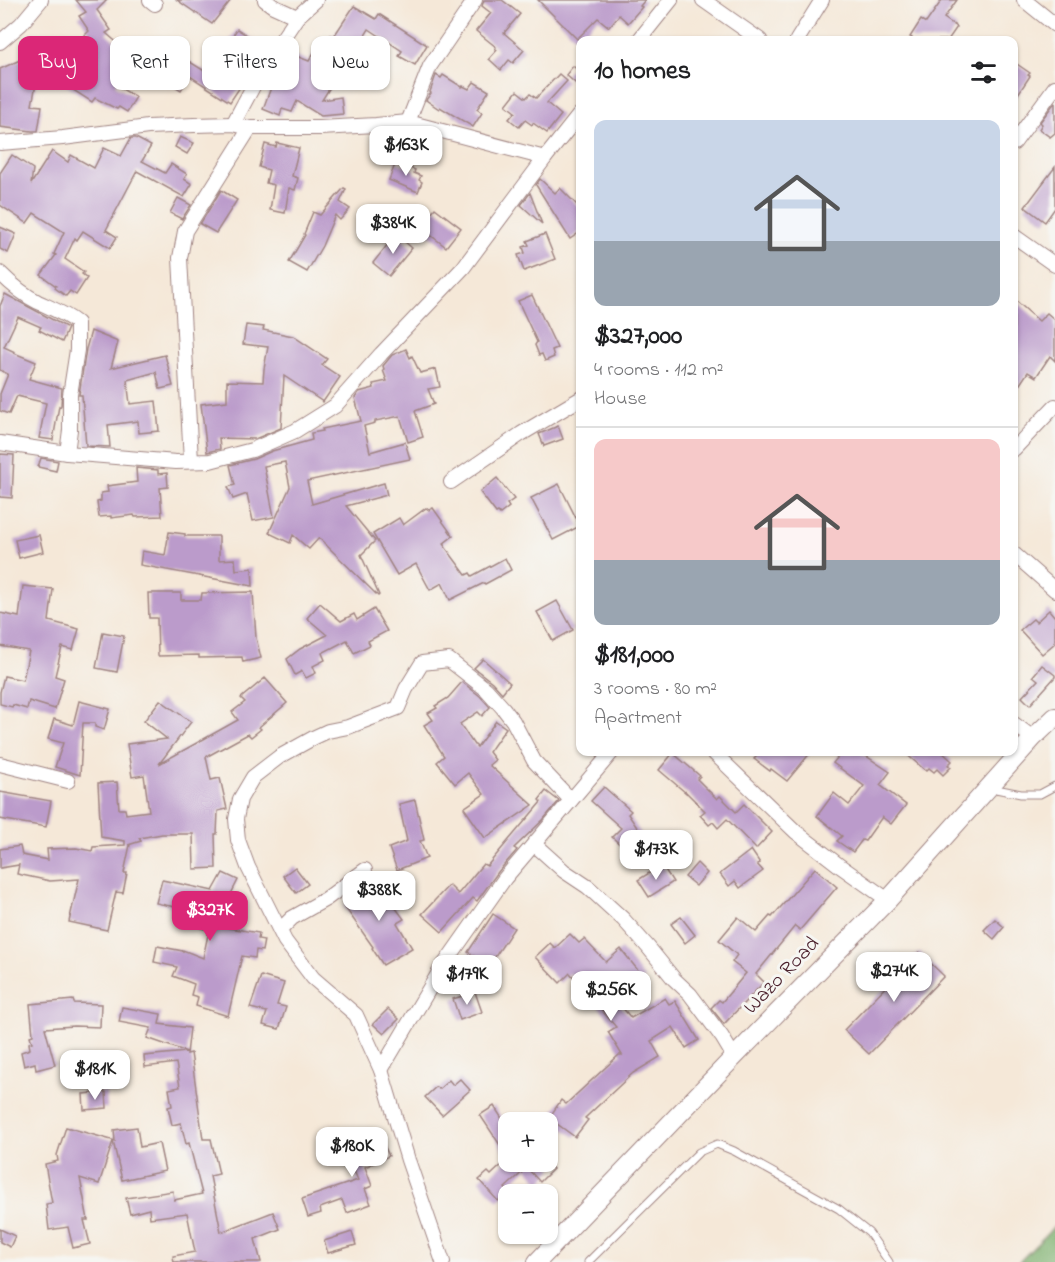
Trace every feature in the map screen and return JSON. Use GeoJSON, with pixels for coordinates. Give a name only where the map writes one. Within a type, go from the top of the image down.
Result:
{"type":"FeatureCollection","features":[{"type":"Feature","properties":{"kind":"main road","name":"Wazo Road"},"geometry":{"type":"LineString","coordinates":[[1018,755],[1055,717]]}},
{"type":"Feature","properties":{"kind":"main road","name":"Wazo Road"},"geometry":{"type":"LineString","coordinates":[[537,1262],[888,900],[1017,756]]}},
{"type":"Feature","properties":{"kind":"street"},"geometry":{"type":"LineString","coordinates":[[0,42],[21,24],[41,0]]}},
{"type":"Feature","properties":{"kind":"street"},"geometry":{"type":"LineString","coordinates":[[265,0],[297,17]]}},
{"type":"Feature","properties":{"kind":"street"},"geometry":{"type":"LineString","coordinates":[[233,124],[264,66],[297,17],[316,0]]}},
{"type":"Feature","properties":{"kind":"street"},"geometry":{"type":"LineString","coordinates":[[408,122],[430,66],[475,0]]}},
{"type":"Feature","properties":{"kind":"street"},"geometry":{"type":"LineString","coordinates":[[642,36],[671,0]]}},
{"type":"Feature","properties":{"kind":"street"},"geometry":{"type":"LineString","coordinates":[[703,0],[754,36]]}},
{"type":"Feature","properties":{"kind":"street"},"geometry":{"type":"LineString","coordinates":[[800,36],[822,0]]}},
{"type":"Feature","properties":{"kind":"street"},"geometry":{"type":"LineString","coordinates":[[1024,0],[1055,25]]}},
{"type":"Feature","properties":{"kind":"street"},"geometry":{"type":"LineString","coordinates":[[1018,138],[1055,87]]}},
{"type":"Feature","properties":{"kind":"street"},"geometry":{"type":"LineString","coordinates":[[0,443],[67,453],[176,462],[210,461],[252,450],[295,431],[335,406],[463,268],[576,119]]}},
{"type":"Feature","properties":{"kind":"street"},"geometry":{"type":"LineString","coordinates":[[0,143],[148,128],[233,124],[250,128],[320,128],[408,122],[545,158]]}},
{"type":"Feature","properties":{"kind":"street"},"geometry":{"type":"LineString","coordinates":[[192,461],[180,258],[185,231],[250,128]]}},
{"type":"Feature","properties":{"kind":"street"},"geometry":{"type":"LineString","coordinates":[[1018,239],[1055,265]]}},
{"type":"Feature","properties":{"kind":"street"},"geometry":{"type":"LineString","coordinates":[[0,273],[22,292],[65,314],[77,323],[77,350],[70,395],[70,430],[67,453]]}},
{"type":"Feature","properties":{"kind":"street"},"geometry":{"type":"LineString","coordinates":[[451,482],[521,434],[576,401]]}},
{"type":"Feature","properties":{"kind":"street"},"geometry":{"type":"LineString","coordinates":[[1018,445],[1055,406]]}},
{"type":"Feature","properties":{"kind":"street"},"geometry":{"type":"LineString","coordinates":[[1018,558],[1055,590]]}},
{"type":"Feature","properties":{"kind":"street"},"geometry":{"type":"LineString","coordinates":[[443,1262],[408,1160],[381,1070],[356,1015],[313,978],[285,941],[248,867],[238,840],[236,819],[240,799],[253,777],[279,757],[315,737],[398,708],[406,689],[422,663],[449,660],[486,689],[513,721],[534,761],[571,800]]}},
{"type":"Feature","properties":{"kind":"street"},"geometry":{"type":"LineString","coordinates":[[1018,727],[1033,738]]}},
{"type":"Feature","properties":{"kind":"street"},"geometry":{"type":"LineString","coordinates":[[381,1070],[441,969],[505,878],[609,756]]}},
{"type":"Feature","properties":{"kind":"street"},"geometry":{"type":"LineString","coordinates":[[717,756],[796,832],[888,900]]}},
{"type":"Feature","properties":{"kind":"street"},"geometry":{"type":"LineString","coordinates":[[0,764],[68,781]]}},
{"type":"Feature","properties":{"kind":"street"},"geometry":{"type":"LineString","coordinates":[[534,844],[564,871],[588,887],[623,919],[674,979],[690,994],[734,1057]]}},
{"type":"Feature","properties":{"kind":"street"},"geometry":{"type":"LineString","coordinates":[[280,930],[292,918],[326,899],[365,870]]}},
{"type":"Feature","properties":{"kind":"lane"},"geometry":{"type":"LineString","coordinates":[[988,788],[1021,794],[1040,794],[1055,786]]}},
{"type":"Feature","properties":{"kind":"lane"},"geometry":{"type":"LineString","coordinates":[[588,1262],[699,1152],[717,1144],[734,1151],[839,1209],[869,1233],[890,1262]]}},
{"type":"Feature","properties":{"kind":"green space"},"geometry":{"type":"Polygon","coordinates":[[[1055,1226],[1055,1262],[1019,1262],[1055,1226]]]}},
{"type":"Feature","properties":{"kind":"building"},"geometry":{"type":"Polygon","coordinates":[[[76,0],[107,0],[97,10],[111,30],[106,33],[110,36],[110,90],[124,90],[136,97],[127,112],[95,98],[92,102],[73,90],[98,90],[98,36],[84,36],[89,31],[79,16],[86,12],[76,0]]]}},
{"type":"Feature","properties":{"kind":"building"},"geometry":{"type":"Polygon","coordinates":[[[177,0],[231,0],[212,24],[177,0]]]}},
{"type":"Feature","properties":{"kind":"building"},"geometry":{"type":"Polygon","coordinates":[[[484,0],[502,0],[520,14],[504,33],[524,50],[513,63],[509,60],[501,70],[489,59],[497,50],[496,47],[476,31],[491,13],[482,6],[484,0]]]}},
{"type":"Feature","properties":{"kind":"building"},"geometry":{"type":"Polygon","coordinates":[[[538,0],[645,0],[628,23],[619,15],[609,27],[598,18],[576,38],[538,0]]]}},
{"type":"Feature","properties":{"kind":"building"},"geometry":{"type":"Polygon","coordinates":[[[942,0],[957,0],[944,18],[957,27],[951,36],[911,36],[921,20],[926,23],[942,0]]]}},
{"type":"Feature","properties":{"kind":"building"},"geometry":{"type":"Polygon","coordinates":[[[354,6],[376,19],[379,14],[427,45],[415,65],[399,56],[402,51],[390,43],[390,36],[380,36],[369,29],[365,36],[334,36],[354,6]]]}},
{"type":"Feature","properties":{"kind":"building"},"geometry":{"type":"Polygon","coordinates":[[[237,29],[248,36],[232,36],[237,29]]]}},
{"type":"Feature","properties":{"kind":"building"},"geometry":{"type":"Polygon","coordinates":[[[299,57],[309,61],[311,58],[311,90],[328,90],[322,100],[341,97],[343,114],[321,116],[297,101],[292,112],[282,109],[280,116],[263,109],[270,90],[299,90],[299,57]]]}},
{"type":"Feature","properties":{"kind":"building"},"geometry":{"type":"Polygon","coordinates":[[[18,61],[18,90],[35,90],[32,105],[42,106],[38,131],[0,127],[0,69],[18,61]]]}},
{"type":"Feature","properties":{"kind":"building"},"geometry":{"type":"Polygon","coordinates":[[[190,62],[202,70],[202,84],[190,76],[190,62]]]}},
{"type":"Feature","properties":{"kind":"building"},"geometry":{"type":"Polygon","coordinates":[[[1018,65],[1030,73],[1028,75],[1030,76],[1018,94],[1018,65]]]}},
{"type":"Feature","properties":{"kind":"building"},"geometry":{"type":"Polygon","coordinates":[[[573,66],[576,69],[576,84],[566,75],[573,66]]]}},
{"type":"Feature","properties":{"kind":"building"},"geometry":{"type":"Polygon","coordinates":[[[559,74],[567,81],[547,103],[561,115],[547,133],[525,120],[519,127],[509,119],[515,112],[506,105],[517,91],[526,98],[530,94],[536,98],[559,74]]]}},
{"type":"Feature","properties":{"kind":"building"},"geometry":{"type":"Polygon","coordinates":[[[436,75],[441,78],[443,75],[469,89],[474,82],[489,91],[477,109],[482,113],[473,127],[426,100],[431,93],[436,75]]]}},
{"type":"Feature","properties":{"kind":"building"},"geometry":{"type":"Polygon","coordinates":[[[212,90],[238,90],[230,102],[212,90]]]}},
{"type":"Feature","properties":{"kind":"building"},"geometry":{"type":"Polygon","coordinates":[[[1055,102],[1055,133],[1050,137],[1039,129],[1042,124],[1040,122],[1055,102]]]}},
{"type":"Feature","properties":{"kind":"building"},"geometry":{"type":"Polygon","coordinates":[[[180,137],[194,143],[187,154],[175,147],[180,137]]]}},
{"type":"Feature","properties":{"kind":"building"},"geometry":{"type":"Polygon","coordinates":[[[131,138],[136,138],[151,146],[142,161],[165,173],[171,164],[187,174],[184,179],[192,184],[184,197],[137,171],[106,230],[117,237],[110,248],[83,231],[77,240],[75,238],[65,259],[84,272],[82,274],[87,278],[76,295],[70,291],[66,296],[41,275],[56,255],[54,254],[64,232],[34,213],[27,223],[0,205],[0,173],[12,155],[33,169],[31,184],[52,151],[68,162],[71,155],[94,168],[104,148],[121,156],[131,138]]]}},
{"type":"Feature","properties":{"kind":"building"},"geometry":{"type":"Polygon","coordinates":[[[392,142],[403,146],[398,161],[387,157],[392,142]]]}},
{"type":"Feature","properties":{"kind":"building"},"geometry":{"type":"Polygon","coordinates":[[[277,143],[299,148],[292,176],[298,178],[295,190],[289,188],[285,213],[270,210],[274,185],[266,183],[269,170],[259,167],[265,144],[276,147],[277,143]]]}},
{"type":"Feature","properties":{"kind":"building"},"geometry":{"type":"Polygon","coordinates":[[[396,162],[415,170],[414,173],[421,176],[419,180],[422,182],[418,192],[389,180],[396,162]]]}},
{"type":"Feature","properties":{"kind":"building"},"geometry":{"type":"Polygon","coordinates":[[[1055,167],[1055,208],[1045,222],[1025,207],[1055,167]]]}},
{"type":"Feature","properties":{"kind":"building"},"geometry":{"type":"Polygon","coordinates":[[[540,179],[555,193],[560,188],[576,204],[576,235],[570,239],[536,185],[540,179]]]}},
{"type":"Feature","properties":{"kind":"building"},"geometry":{"type":"Polygon","coordinates":[[[344,188],[346,189],[340,202],[350,209],[340,220],[335,215],[322,246],[307,272],[289,262],[305,235],[313,212],[320,215],[344,188]]]}},
{"type":"Feature","properties":{"kind":"building"},"geometry":{"type":"Polygon","coordinates":[[[221,190],[237,200],[216,233],[200,224],[221,190]]]}},
{"type":"Feature","properties":{"kind":"building"},"geometry":{"type":"Polygon","coordinates":[[[530,193],[542,224],[521,205],[530,193]]]}},
{"type":"Feature","properties":{"kind":"building"},"geometry":{"type":"Polygon","coordinates":[[[178,198],[191,205],[182,219],[170,213],[178,198]]]}},
{"type":"Feature","properties":{"kind":"building"},"geometry":{"type":"Polygon","coordinates":[[[435,208],[461,228],[446,247],[420,227],[435,208]]]}},
{"type":"Feature","properties":{"kind":"building"},"geometry":{"type":"Polygon","coordinates":[[[0,227],[16,234],[8,253],[0,249],[0,227]]]}},
{"type":"Feature","properties":{"kind":"building"},"geometry":{"type":"Polygon","coordinates":[[[396,234],[412,248],[389,276],[373,263],[396,234]]]}},
{"type":"Feature","properties":{"kind":"building"},"geometry":{"type":"Polygon","coordinates":[[[545,234],[555,259],[524,271],[518,255],[525,253],[523,247],[529,245],[527,241],[545,234]]]}},
{"type":"Feature","properties":{"kind":"building"},"geometry":{"type":"Polygon","coordinates":[[[5,294],[68,328],[62,342],[39,330],[41,327],[18,317],[4,347],[36,362],[29,379],[62,388],[61,405],[53,440],[39,438],[46,403],[17,396],[9,414],[0,411],[0,394],[8,374],[0,370],[0,306],[5,294]]]}},
{"type":"Feature","properties":{"kind":"building"},"geometry":{"type":"Polygon","coordinates":[[[532,295],[557,348],[552,350],[554,357],[545,361],[542,354],[539,355],[535,345],[537,342],[518,301],[532,295]]]}},
{"type":"Feature","properties":{"kind":"building"},"geometry":{"type":"Polygon","coordinates":[[[1018,303],[1039,321],[1047,313],[1055,320],[1055,361],[1050,356],[1036,377],[1028,372],[1018,387],[1018,303]]]}},
{"type":"Feature","properties":{"kind":"building"},"geometry":{"type":"Polygon","coordinates":[[[246,325],[264,327],[263,330],[293,336],[327,359],[322,365],[340,377],[323,402],[284,376],[281,428],[255,439],[219,438],[220,449],[207,452],[201,404],[227,401],[227,381],[263,382],[268,347],[243,344],[246,325]]]}},
{"type":"Feature","properties":{"kind":"building"},"geometry":{"type":"Polygon","coordinates":[[[91,331],[118,342],[111,368],[165,355],[173,386],[160,389],[156,372],[127,380],[130,404],[156,401],[159,431],[139,433],[138,421],[108,425],[110,447],[86,446],[82,395],[79,395],[91,331]]]}},
{"type":"Feature","properties":{"kind":"building"},"geometry":{"type":"Polygon","coordinates":[[[406,349],[420,373],[436,369],[440,387],[428,389],[434,404],[415,411],[423,437],[408,442],[400,416],[375,421],[375,423],[364,426],[370,452],[405,442],[410,459],[307,481],[312,504],[384,483],[387,495],[346,506],[375,541],[361,555],[378,596],[319,538],[309,549],[293,535],[290,543],[269,533],[290,487],[285,462],[264,466],[274,517],[253,521],[247,494],[233,499],[228,487],[235,485],[230,465],[312,440],[311,433],[323,431],[322,429],[361,421],[355,398],[359,392],[374,388],[373,384],[387,381],[383,366],[392,355],[406,349]]]}},
{"type":"Feature","properties":{"kind":"building"},"geometry":{"type":"Polygon","coordinates":[[[558,426],[563,439],[544,446],[539,434],[558,426]]]}},
{"type":"Feature","properties":{"kind":"building"},"geometry":{"type":"Polygon","coordinates":[[[0,454],[14,455],[12,498],[0,497],[0,454]]]}},
{"type":"Feature","properties":{"kind":"building"},"geometry":{"type":"Polygon","coordinates":[[[41,458],[58,461],[56,471],[38,467],[41,458]]]}},
{"type":"Feature","properties":{"kind":"building"},"geometry":{"type":"Polygon","coordinates":[[[136,468],[158,470],[158,474],[167,473],[168,487],[160,488],[162,516],[99,517],[97,502],[101,501],[101,493],[108,492],[107,486],[137,482],[136,468]]]}},
{"type":"Feature","properties":{"kind":"building"},"geometry":{"type":"Polygon","coordinates":[[[497,478],[514,499],[507,504],[509,507],[500,514],[496,513],[480,492],[497,478]]]}},
{"type":"Feature","properties":{"kind":"building"},"geometry":{"type":"Polygon","coordinates":[[[559,484],[576,518],[576,528],[553,540],[531,498],[559,484]]]}},
{"type":"Feature","properties":{"kind":"building"},"geometry":{"type":"Polygon","coordinates":[[[426,508],[429,510],[433,508],[453,536],[443,544],[466,575],[470,573],[472,576],[505,558],[511,570],[450,600],[442,583],[430,590],[416,564],[397,575],[373,534],[399,518],[403,525],[426,508]]]}},
{"type":"Feature","properties":{"kind":"building"},"geometry":{"type":"Polygon","coordinates":[[[169,532],[185,534],[185,536],[219,536],[219,560],[235,559],[236,570],[252,568],[253,586],[140,565],[142,551],[165,555],[169,532]]]}},
{"type":"Feature","properties":{"kind":"building"},"geometry":{"type":"Polygon","coordinates":[[[39,535],[43,552],[19,558],[15,540],[39,535]]]}},
{"type":"Feature","properties":{"kind":"building"},"geometry":{"type":"Polygon","coordinates":[[[23,586],[53,589],[49,621],[79,629],[73,650],[62,647],[55,676],[64,679],[55,709],[29,701],[27,709],[0,704],[4,676],[23,680],[29,651],[0,646],[0,613],[19,617],[23,586]]]}},
{"type":"Feature","properties":{"kind":"building"},"geometry":{"type":"Polygon","coordinates":[[[253,592],[256,638],[261,658],[243,662],[242,657],[158,656],[157,618],[149,618],[148,593],[181,593],[181,600],[201,600],[202,593],[253,592]]]}},
{"type":"Feature","properties":{"kind":"building"},"geometry":{"type":"Polygon","coordinates":[[[557,601],[573,630],[553,641],[537,612],[557,601]]]}},
{"type":"Feature","properties":{"kind":"building"},"geometry":{"type":"Polygon","coordinates":[[[320,603],[341,621],[354,614],[357,620],[374,609],[387,631],[368,641],[370,645],[354,653],[347,640],[322,653],[325,660],[313,666],[316,673],[306,678],[302,671],[295,675],[287,659],[300,649],[327,635],[307,618],[320,603]]]}},
{"type":"Feature","properties":{"kind":"building"},"geometry":{"type":"Polygon","coordinates":[[[1049,610],[1055,617],[1055,643],[1042,654],[1020,630],[1033,619],[1036,622],[1049,610]]]}},
{"type":"Feature","properties":{"kind":"building"},"geometry":{"type":"Polygon","coordinates":[[[103,632],[124,636],[117,672],[96,668],[103,632]]]}},
{"type":"Feature","properties":{"kind":"building"},"geometry":{"type":"Polygon","coordinates":[[[483,659],[510,683],[502,693],[474,668],[483,659]]]}},
{"type":"Feature","properties":{"kind":"building"},"geometry":{"type":"Polygon","coordinates":[[[1042,665],[1055,677],[1030,705],[1022,697],[1038,680],[1033,676],[1042,665]]]}},
{"type":"Feature","properties":{"kind":"building"},"geometry":{"type":"Polygon","coordinates":[[[265,678],[287,703],[251,737],[248,734],[206,757],[211,780],[220,778],[227,809],[218,811],[217,834],[215,834],[216,868],[194,869],[193,834],[162,834],[139,838],[141,841],[128,845],[130,845],[124,873],[127,873],[123,893],[116,892],[107,930],[69,922],[79,879],[50,881],[17,874],[19,865],[0,868],[0,849],[20,846],[22,855],[48,860],[47,849],[76,848],[92,851],[93,847],[125,845],[125,841],[101,837],[98,783],[117,782],[119,809],[125,809],[126,814],[149,811],[144,775],[132,777],[127,744],[167,739],[144,721],[160,700],[191,722],[159,764],[238,720],[232,712],[245,702],[241,698],[265,678]]]}},
{"type":"Feature","properties":{"kind":"building"},"geometry":{"type":"Polygon","coordinates":[[[462,682],[490,707],[482,716],[478,712],[460,724],[477,747],[496,721],[506,728],[489,752],[495,760],[489,765],[533,805],[485,838],[464,808],[484,794],[468,773],[455,784],[437,762],[444,756],[424,725],[433,720],[428,713],[448,698],[462,682]]]}},
{"type":"Feature","properties":{"kind":"building"},"geometry":{"type":"Polygon","coordinates":[[[79,701],[110,709],[104,730],[95,727],[95,723],[83,723],[80,775],[55,767],[63,743],[48,739],[54,719],[73,725],[79,701]]]}},
{"type":"Feature","properties":{"kind":"building"},"geometry":{"type":"Polygon","coordinates":[[[671,756],[677,756],[700,776],[697,779],[717,799],[720,796],[736,812],[744,804],[772,832],[756,849],[727,819],[718,828],[713,822],[709,825],[700,815],[705,811],[659,770],[671,756]]]}},
{"type":"Feature","properties":{"kind":"building"},"geometry":{"type":"Polygon","coordinates":[[[757,756],[808,756],[787,781],[754,759],[757,756]]]}},
{"type":"Feature","properties":{"kind":"building"},"geometry":{"type":"Polygon","coordinates":[[[839,756],[866,756],[890,772],[880,785],[906,805],[891,824],[882,817],[865,841],[862,840],[853,852],[837,841],[842,836],[817,816],[834,793],[849,805],[864,786],[833,763],[839,756]]]}},
{"type":"Feature","properties":{"kind":"building"},"geometry":{"type":"Polygon","coordinates":[[[909,756],[946,756],[952,761],[948,765],[951,767],[943,775],[937,769],[934,772],[929,768],[926,771],[909,756]]]}},
{"type":"Feature","properties":{"kind":"building"},"geometry":{"type":"Polygon","coordinates":[[[604,787],[631,811],[628,814],[656,856],[654,859],[634,841],[626,850],[612,837],[621,828],[591,801],[604,787]]]}},
{"type":"Feature","properties":{"kind":"building"},"geometry":{"type":"Polygon","coordinates":[[[546,791],[559,801],[514,848],[517,850],[477,901],[473,898],[442,932],[422,914],[449,885],[458,894],[483,864],[487,866],[541,802],[539,800],[546,791]]]}},
{"type":"Feature","properties":{"kind":"building"},"geometry":{"type":"Polygon","coordinates":[[[0,792],[51,801],[46,827],[0,819],[0,792]]]}},
{"type":"Feature","properties":{"kind":"building"},"geometry":{"type":"Polygon","coordinates":[[[415,800],[424,840],[420,841],[427,858],[397,870],[389,848],[407,841],[399,804],[415,800]]]}},
{"type":"Feature","properties":{"kind":"building"},"geometry":{"type":"Polygon","coordinates":[[[751,850],[763,871],[740,888],[735,881],[729,886],[720,874],[751,850]]]}},
{"type":"Feature","properties":{"kind":"building"},"geometry":{"type":"Polygon","coordinates":[[[697,863],[707,873],[696,886],[685,877],[697,863]]]}},
{"type":"Feature","properties":{"kind":"building"},"geometry":{"type":"Polygon","coordinates":[[[662,865],[673,882],[649,897],[638,880],[662,865]]]}},
{"type":"Feature","properties":{"kind":"building"},"geometry":{"type":"Polygon","coordinates":[[[295,867],[308,884],[296,893],[283,876],[295,867]]]}},
{"type":"Feature","properties":{"kind":"building"},"geometry":{"type":"Polygon","coordinates":[[[815,868],[837,887],[800,930],[795,926],[756,974],[764,982],[724,1024],[711,1008],[719,1000],[722,1002],[746,973],[732,962],[737,955],[719,940],[738,917],[756,932],[815,868]]]}},
{"type":"Feature","properties":{"kind":"building"},"geometry":{"type":"Polygon","coordinates":[[[223,873],[238,880],[231,894],[244,901],[229,928],[259,933],[258,939],[264,940],[262,951],[256,950],[255,958],[242,956],[228,1016],[196,1006],[198,997],[191,995],[194,984],[173,976],[177,967],[154,962],[157,946],[183,950],[203,958],[209,930],[200,928],[203,913],[156,903],[162,880],[213,891],[223,873]]]}},
{"type":"Feature","properties":{"kind":"building"},"geometry":{"type":"Polygon","coordinates":[[[372,876],[404,919],[397,923],[412,948],[383,965],[344,906],[367,889],[363,883],[372,876]]]}},
{"type":"Feature","properties":{"kind":"building"},"geometry":{"type":"Polygon","coordinates":[[[493,914],[514,928],[489,966],[468,952],[493,914]]]}},
{"type":"Feature","properties":{"kind":"building"},"geometry":{"type":"Polygon","coordinates":[[[681,917],[695,935],[685,943],[671,924],[681,917]]]}},
{"type":"Feature","properties":{"kind":"building"},"geometry":{"type":"Polygon","coordinates":[[[995,919],[1004,927],[994,939],[984,930],[995,919]]]}},
{"type":"Feature","properties":{"kind":"building"},"geometry":{"type":"Polygon","coordinates":[[[570,934],[579,943],[584,939],[606,962],[621,949],[644,978],[617,1001],[631,1018],[665,998],[669,1004],[675,1001],[699,1040],[686,1048],[673,1027],[651,1041],[660,1057],[633,1073],[585,1118],[588,1120],[575,1137],[558,1125],[558,1112],[553,1112],[561,1100],[566,1104],[619,1055],[622,1055],[608,1032],[616,1027],[570,973],[560,983],[535,957],[550,943],[555,948],[570,934]]]}},
{"type":"Feature","properties":{"kind":"building"},"geometry":{"type":"Polygon","coordinates":[[[919,952],[944,976],[869,1054],[844,1030],[919,952]]]}},
{"type":"Feature","properties":{"kind":"building"},"geometry":{"type":"Polygon","coordinates":[[[261,976],[284,983],[277,1005],[286,1007],[279,1029],[263,1025],[267,1012],[250,1008],[261,976]]]}},
{"type":"Feature","properties":{"kind":"building"},"geometry":{"type":"Polygon","coordinates":[[[475,992],[482,1012],[460,1020],[453,999],[475,992]]]}},
{"type":"Feature","properties":{"kind":"building"},"geometry":{"type":"Polygon","coordinates":[[[73,1000],[74,1003],[101,1004],[100,1027],[45,1028],[55,1065],[36,1070],[35,1063],[24,1066],[21,1052],[30,1049],[29,1043],[32,1042],[30,1036],[33,1035],[30,1004],[73,1000]]]}},
{"type":"Feature","properties":{"kind":"building"},"geometry":{"type":"Polygon","coordinates":[[[122,1007],[161,1014],[159,1024],[190,1028],[187,1054],[191,1053],[203,1139],[211,1139],[219,1174],[210,1176],[221,1232],[273,1212],[280,1229],[255,1239],[261,1262],[174,1262],[173,1256],[195,1252],[187,1213],[150,1218],[149,1209],[130,1214],[126,1198],[173,1191],[174,1200],[202,1194],[189,1143],[186,1144],[181,1123],[172,1125],[168,1107],[172,1106],[169,1089],[180,1087],[176,1063],[145,1067],[144,1056],[187,1052],[147,1038],[151,1028],[119,1022],[122,1007]]]}},
{"type":"Feature","properties":{"kind":"building"},"geometry":{"type":"Polygon","coordinates":[[[388,1009],[399,1019],[384,1034],[373,1024],[388,1009]]]}},
{"type":"Feature","properties":{"kind":"building"},"geometry":{"type":"Polygon","coordinates":[[[460,1079],[470,1090],[442,1115],[425,1097],[436,1087],[439,1089],[449,1080],[453,1085],[460,1079]]]}},
{"type":"Feature","properties":{"kind":"building"},"geometry":{"type":"Polygon","coordinates":[[[106,1092],[107,1108],[84,1110],[83,1094],[106,1092]]]}},
{"type":"Feature","properties":{"kind":"building"},"geometry":{"type":"Polygon","coordinates":[[[494,1106],[498,1112],[498,1142],[480,1115],[494,1106]]]}},
{"type":"Feature","properties":{"kind":"building"},"geometry":{"type":"Polygon","coordinates":[[[66,1127],[115,1141],[114,1130],[137,1127],[140,1147],[159,1143],[165,1171],[122,1180],[113,1141],[99,1184],[80,1178],[88,1220],[84,1220],[90,1244],[73,1248],[68,1227],[49,1230],[46,1204],[52,1203],[45,1164],[58,1161],[57,1155],[66,1127]]]}},
{"type":"Feature","properties":{"kind":"building"},"geometry":{"type":"Polygon","coordinates":[[[368,1128],[373,1139],[377,1138],[381,1147],[384,1145],[389,1156],[365,1167],[372,1186],[365,1189],[371,1204],[347,1213],[342,1200],[320,1208],[321,1213],[308,1217],[302,1199],[358,1180],[349,1159],[354,1157],[348,1143],[357,1139],[355,1134],[368,1128]]]}},
{"type":"Feature","properties":{"kind":"building"},"geometry":{"type":"Polygon","coordinates":[[[498,1168],[498,1172],[523,1172],[509,1184],[498,1184],[498,1201],[479,1180],[488,1172],[491,1175],[498,1168]]]}},
{"type":"Feature","properties":{"kind":"building"},"geometry":{"type":"Polygon","coordinates":[[[531,1172],[550,1172],[540,1182],[531,1172]]]}},
{"type":"Feature","properties":{"kind":"building"},"geometry":{"type":"Polygon","coordinates":[[[0,1229],[15,1236],[10,1247],[0,1242],[0,1229]]]}},
{"type":"Feature","properties":{"kind":"building"},"geometry":{"type":"Polygon","coordinates":[[[352,1232],[356,1245],[328,1253],[324,1241],[352,1232]]]}}]}
